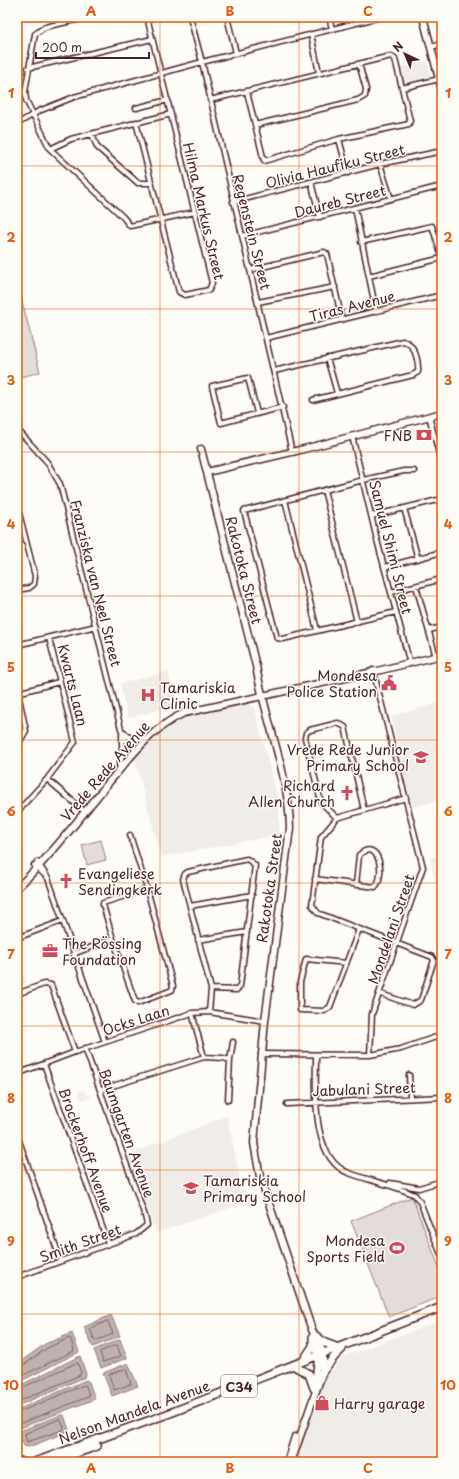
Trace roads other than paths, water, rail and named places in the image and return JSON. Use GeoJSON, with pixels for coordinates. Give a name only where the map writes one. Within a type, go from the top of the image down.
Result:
{"type":"FeatureCollection","features":[{"type":"Feature","properties":{"kind":"main road","name":"Nelson Mandela Avenue"},"geometry":{"type":"LineString","coordinates":[[51,1462],[171,1418],[442,1307]]}},
{"type":"Feature","properties":{"kind":"main road","name":"Nelson Mandela Avenue"},"geometry":{"type":"LineString","coordinates":[[339,1348],[442,1312]]}},
{"type":"Feature","properties":{"kind":"main road"},"geometry":{"type":"LineString","coordinates":[[304,1360],[311,1350],[314,1334],[325,1343],[339,1348],[322,1371]]}},
{"type":"Feature","properties":{"kind":"main road","name":"Nelson Mandela Avenue"},"geometry":{"type":"LineString","coordinates":[[35,1462],[170,1413],[304,1360],[320,1356]]}},
{"type":"Feature","properties":{"kind":"main road"},"geometry":{"type":"LineString","coordinates":[[296,1367],[309,1374],[314,1388]]}},
{"type":"Feature","properties":{"kind":"main road"},"geometry":{"type":"LineString","coordinates":[[17,1460],[22,1462]]}},
{"type":"Feature","properties":{"kind":"street"},"geometry":{"type":"LineString","coordinates":[[89,17],[39,30],[35,34],[28,68],[25,92],[26,100],[50,149],[123,217],[130,226],[195,212]]}},
{"type":"Feature","properties":{"kind":"street","name":"Hilma Markus Street"},"geometry":{"type":"LineString","coordinates":[[136,122],[178,292],[185,295],[209,290],[212,284],[147,17]]}},
{"type":"Feature","properties":{"kind":"street","name":"Regenstein Street"},"geometry":{"type":"LineString","coordinates":[[190,17],[202,62],[233,202],[283,407],[292,452]]}},
{"type":"Feature","properties":{"kind":"street"},"geometry":{"type":"LineString","coordinates":[[227,17],[236,53]]}},
{"type":"Feature","properties":{"kind":"street"},"geometry":{"type":"LineString","coordinates":[[329,17],[332,29]]}},
{"type":"Feature","properties":{"kind":"street"},"geometry":{"type":"LineString","coordinates":[[17,124],[33,114],[74,97],[365,19],[380,17]]}},
{"type":"Feature","properties":{"kind":"street"},"geometry":{"type":"LineString","coordinates":[[423,17],[442,90]]}},
{"type":"Feature","properties":{"kind":"street"},"geometry":{"type":"LineString","coordinates":[[311,34],[320,73]]}},
{"type":"Feature","properties":{"kind":"street"},"geometry":{"type":"LineString","coordinates":[[28,68],[152,39]]}},
{"type":"Feature","properties":{"kind":"street"},"geometry":{"type":"LineString","coordinates":[[431,46],[442,44]]}},
{"type":"Feature","properties":{"kind":"street"},"geometry":{"type":"LineString","coordinates":[[210,100],[391,56],[395,59],[410,121],[409,124],[339,139],[264,161],[247,92]]}},
{"type":"Feature","properties":{"kind":"street"},"geometry":{"type":"LineString","coordinates":[[255,126],[358,100],[365,96],[366,89],[359,64]]}},
{"type":"Feature","properties":{"kind":"street"},"geometry":{"type":"LineString","coordinates":[[402,88],[439,79]]}},
{"type":"Feature","properties":{"kind":"street"},"geometry":{"type":"LineString","coordinates":[[136,108],[168,100]]}},
{"type":"Feature","properties":{"kind":"street"},"geometry":{"type":"LineString","coordinates":[[50,149],[63,143],[92,134],[171,114]]}},
{"type":"Feature","properties":{"kind":"street"},"geometry":{"type":"LineString","coordinates":[[92,134],[97,147],[130,177],[138,183],[151,183]]}},
{"type":"Feature","properties":{"kind":"street"},"geometry":{"type":"LineString","coordinates":[[339,139],[348,172]]}},
{"type":"Feature","properties":{"kind":"street","name":"Olivia Haufiku Street"},"geometry":{"type":"LineString","coordinates":[[233,202],[380,164],[442,151]]}},
{"type":"Feature","properties":{"kind":"street"},"geometry":{"type":"LineString","coordinates":[[380,164],[391,199]]}},
{"type":"Feature","properties":{"kind":"street"},"geometry":{"type":"LineString","coordinates":[[311,182],[320,217]]}},
{"type":"Feature","properties":{"kind":"street","name":"Daureb Street"},"geometry":{"type":"LineString","coordinates":[[242,236],[442,186]]}},
{"type":"Feature","properties":{"kind":"street"},"geometry":{"type":"LineString","coordinates":[[355,208],[376,311]]}},
{"type":"Feature","properties":{"kind":"street"},"geometry":{"type":"LineString","coordinates":[[361,242],[432,226],[442,258],[369,276]]}},
{"type":"Feature","properties":{"kind":"street"},"geometry":{"type":"LineString","coordinates":[[250,270],[324,252],[327,254],[342,320]]}},
{"type":"Feature","properties":{"kind":"street"},"geometry":{"type":"LineString","coordinates":[[258,302],[334,287]]}},
{"type":"Feature","properties":{"kind":"street","name":"Tiras Avenue"},"geometry":{"type":"LineString","coordinates":[[266,338],[442,295]]}},
{"type":"Feature","properties":{"kind":"street"},"geometry":{"type":"LineString","coordinates":[[274,371],[404,341],[409,342],[413,346],[419,366],[418,372],[413,375],[336,393],[313,400]]}},
{"type":"Feature","properties":{"kind":"street"},"geometry":{"type":"LineString","coordinates":[[327,358],[336,393]]}},
{"type":"Feature","properties":{"kind":"street"},"geometry":{"type":"LineString","coordinates":[[257,414],[248,378],[212,386],[221,422],[257,414],[283,407]]}},
{"type":"Feature","properties":{"kind":"street"},"geometry":{"type":"LineString","coordinates":[[206,472],[292,452],[442,413]]}},
{"type":"Feature","properties":{"kind":"street"},"geometry":{"type":"LineString","coordinates":[[429,416],[442,465]]}},
{"type":"Feature","properties":{"kind":"street","name":"Franziska van Neel Street"},"geometry":{"type":"LineString","coordinates":[[17,429],[47,462],[60,484],[121,729],[126,741],[135,749]]}},
{"type":"Feature","properties":{"kind":"street","name":"Samuel Shimi Street"},"geometry":{"type":"LineString","coordinates":[[352,436],[409,662]]}},
{"type":"Feature","properties":{"kind":"street","name":"Rakotoka Street"},"geometry":{"type":"LineString","coordinates":[[201,449],[249,637],[286,795],[289,814],[290,828],[261,1054],[254,1127],[255,1154],[260,1177],[314,1334],[320,1356],[322,1371],[291,1462]]}},
{"type":"Feature","properties":{"kind":"street"},"geometry":{"type":"LineString","coordinates":[[396,612],[283,639],[277,638],[244,510],[363,480],[404,471],[414,471]]}},
{"type":"Feature","properties":{"kind":"street"},"geometry":{"type":"LineString","coordinates":[[324,490],[357,622]]}},
{"type":"Feature","properties":{"kind":"street"},"geometry":{"type":"LineString","coordinates":[[372,516],[442,498]]}},
{"type":"Feature","properties":{"kind":"street"},"geometry":{"type":"LineString","coordinates":[[285,500],[317,630]]}},
{"type":"Feature","properties":{"kind":"street"},"geometry":{"type":"LineString","coordinates":[[17,505],[35,576],[34,584],[29,588],[17,590]]}},
{"type":"Feature","properties":{"kind":"street"},"geometry":{"type":"LineString","coordinates":[[404,508],[418,558]]}},
{"type":"Feature","properties":{"kind":"street"},"geometry":{"type":"LineString","coordinates":[[385,567],[442,552]]}},
{"type":"Feature","properties":{"kind":"street"},"geometry":{"type":"LineString","coordinates":[[391,592],[442,579]]}},
{"type":"Feature","properties":{"kind":"street"},"geometry":{"type":"LineString","coordinates":[[416,586],[438,655]]}},
{"type":"Feature","properties":{"kind":"street"},"geometry":{"type":"LineString","coordinates":[[17,645],[96,626]]}},
{"type":"Feature","properties":{"kind":"street"},"geometry":{"type":"LineString","coordinates":[[429,630],[442,626]]}},
{"type":"Feature","properties":{"kind":"street","name":"Kwarts Laan"},"geometry":{"type":"LineString","coordinates":[[17,812],[47,779],[75,742],[49,638]]}},
{"type":"Feature","properties":{"kind":"street","name":"Vrede Rede Avenue"},"geometry":{"type":"LineString","coordinates":[[17,888],[30,875],[143,738],[165,718],[184,710],[373,671],[438,655],[442,651]]}},
{"type":"Feature","properties":{"kind":"street","name":"Mondelani Street"},"geometry":{"type":"LineString","coordinates":[[370,1055],[371,1019],[423,868],[373,671]]}},
{"type":"Feature","properties":{"kind":"street"},"geometry":{"type":"LineString","coordinates":[[17,746],[26,731],[18,693],[60,682]]}},
{"type":"Feature","properties":{"kind":"street","name":"Vrede Rede Avenue"},"geometry":{"type":"LineString","coordinates":[[83,810],[119,765],[167,721],[184,713],[261,693]]}},
{"type":"Feature","properties":{"kind":"street"},"geometry":{"type":"LineString","coordinates":[[337,818],[321,802],[305,738],[306,733],[310,730],[338,723],[345,727],[364,810]]}},
{"type":"Feature","properties":{"kind":"street"},"geometry":{"type":"LineString","coordinates":[[121,729],[130,738],[143,738]]}},
{"type":"Feature","properties":{"kind":"street"},"geometry":{"type":"LineString","coordinates":[[119,765],[122,744],[121,729]]}},
{"type":"Feature","properties":{"kind":"street"},"geometry":{"type":"LineString","coordinates":[[47,779],[83,810]]}},
{"type":"Feature","properties":{"kind":"street"},"geometry":{"type":"LineString","coordinates":[[380,994],[413,1005],[418,1004],[421,1000],[434,964],[432,957],[318,913],[314,910],[312,905],[315,879],[321,837],[337,818],[406,798]]}},
{"type":"Feature","properties":{"kind":"street"},"geometry":{"type":"LineString","coordinates":[[130,835],[147,889],[173,986],[172,990],[138,1002],[135,1001],[102,905],[104,903],[147,889]]}},
{"type":"Feature","properties":{"kind":"street"},"geometry":{"type":"LineString","coordinates":[[315,879],[356,885],[375,887],[378,884],[380,876],[378,854],[375,851],[371,850],[363,852],[359,855],[356,885]]}},
{"type":"Feature","properties":{"kind":"street"},"geometry":{"type":"LineString","coordinates":[[209,1012],[211,989],[183,879],[185,874],[188,872],[248,859],[255,865],[238,989],[211,989]]}},
{"type":"Feature","properties":{"kind":"street"},"geometry":{"type":"LineString","coordinates":[[37,865],[46,876],[105,1042]]}},
{"type":"Feature","properties":{"kind":"street","name":"Vrede Rede Avenue"},"geometry":{"type":"LineString","coordinates":[[17,884],[37,865]]}},
{"type":"Feature","properties":{"kind":"street"},"geometry":{"type":"LineString","coordinates":[[30,875],[37,874],[46,876]]}},
{"type":"Feature","properties":{"kind":"street"},"geometry":{"type":"LineString","coordinates":[[190,906],[252,895]]}},
{"type":"Feature","properties":{"kind":"street"},"geometry":{"type":"LineString","coordinates":[[17,938],[62,921]]}},
{"type":"Feature","properties":{"kind":"street"},"geometry":{"type":"LineString","coordinates":[[346,963],[306,959],[300,982],[300,1010],[328,1010],[346,963],[359,929]]}},
{"type":"Feature","properties":{"kind":"street"},"geometry":{"type":"LineString","coordinates":[[198,940],[247,932]]}},
{"type":"Feature","properties":{"kind":"street"},"geometry":{"type":"LineString","coordinates":[[73,954],[113,939]]}},
{"type":"Feature","properties":{"kind":"street"},"geometry":{"type":"LineString","coordinates":[[17,994],[47,984],[51,985],[75,1052]]}},
{"type":"Feature","properties":{"kind":"street","name":"Ocks Laan"},"geometry":{"type":"LineString","coordinates":[[17,1074],[85,1048],[192,1013],[209,1012],[265,1021]]}},
{"type":"Feature","properties":{"kind":"street"},"geometry":{"type":"LineString","coordinates":[[192,1013],[204,1057]]}},
{"type":"Feature","properties":{"kind":"street"},"geometry":{"type":"LineString","coordinates":[[261,1054],[316,1056],[370,1055],[401,1049],[442,1035]]}},
{"type":"Feature","properties":{"kind":"street"},"geometry":{"type":"LineString","coordinates":[[228,1100],[230,1060],[233,1042]]}},
{"type":"Feature","properties":{"kind":"street","name":"Baumgarten Avenue"},"geometry":{"type":"LineString","coordinates":[[85,1048],[147,1225]]}},
{"type":"Feature","properties":{"kind":"street"},"geometry":{"type":"LineString","coordinates":[[316,1056],[316,1102],[319,1132],[335,1163],[347,1173],[374,1180],[419,1188],[442,1181]]}},
{"type":"Feature","properties":{"kind":"street"},"geometry":{"type":"LineString","coordinates":[[100,1090],[204,1057],[218,1057],[230,1060]]}},
{"type":"Feature","properties":{"kind":"street","name":"Brockerhoff Avenue"},"geometry":{"type":"LineString","coordinates":[[44,1064],[108,1243]]}},
{"type":"Feature","properties":{"kind":"street"},"geometry":{"type":"LineString","coordinates":[[409,1075],[410,1098]]}},
{"type":"Feature","properties":{"kind":"street","name":"Jabulani Street"},"geometry":{"type":"LineString","coordinates":[[287,1104],[410,1098],[442,1098]]}},
{"type":"Feature","properties":{"kind":"street"},"geometry":{"type":"LineString","coordinates":[[17,1135],[19,1147],[61,1261]]}},
{"type":"Feature","properties":{"kind":"street"},"geometry":{"type":"LineString","coordinates":[[374,1180],[415,1195],[420,1202],[442,1257]]}},
{"type":"Feature","properties":{"kind":"street","name":"Smith Street"},"geometry":{"type":"LineString","coordinates":[[17,1277],[136,1234],[147,1225]]}},
{"type":"Feature","properties":{"kind":"street","name":"Rakotoka Street"},"geometry":{"type":"LineString","coordinates":[[287,1462],[314,1388],[320,1356]]}},
{"type":"Feature","properties":{"kind":"water"},"geometry":{"type":"Polygon","coordinates":[[[111,1315],[120,1336],[93,1347],[84,1327],[111,1315]]]}},
{"type":"Feature","properties":{"kind":"water"},"geometry":{"type":"Polygon","coordinates":[[[72,1333],[79,1352],[17,1383],[17,1364],[45,1344],[72,1333]]]}},
{"type":"Feature","properties":{"kind":"water"},"geometry":{"type":"Polygon","coordinates":[[[120,1339],[127,1358],[101,1368],[94,1350],[120,1339]]]}},
{"type":"Feature","properties":{"kind":"water"},"geometry":{"type":"Polygon","coordinates":[[[80,1356],[86,1374],[85,1377],[17,1406],[17,1387],[80,1356]]]}},
{"type":"Feature","properties":{"kind":"water"},"geometry":{"type":"Polygon","coordinates":[[[128,1363],[138,1386],[112,1396],[103,1373],[128,1363]]]}},
{"type":"Feature","properties":{"kind":"water"},"geometry":{"type":"Polygon","coordinates":[[[86,1380],[89,1382],[95,1399],[20,1428],[17,1427],[17,1410],[86,1380]]]}},
{"type":"Feature","properties":{"kind":"water"},"geometry":{"type":"Polygon","coordinates":[[[64,1415],[69,1430],[67,1432],[29,1447],[24,1446],[19,1433],[20,1431],[64,1415]]]}},
{"type":"Feature","properties":{"kind":"place","name":"FNB"},"geometry":{"type":"Point","coordinates":[424,435]}},
{"type":"Feature","properties":{"kind":"place","name":"Mondesa Police Station"},"geometry":{"type":"Point","coordinates":[389,683]}},
{"type":"Feature","properties":{"kind":"place","name":"Tamariskia Clinic"},"geometry":{"type":"Point","coordinates":[148,695]}},
{"type":"Feature","properties":{"kind":"place","name":"Vrede Rede Junior Primary School"},"geometry":{"type":"Point","coordinates":[421,757]}},
{"type":"Feature","properties":{"kind":"place","name":"Richard Allen Church"},"geometry":{"type":"Point","coordinates":[347,793]}},
{"type":"Feature","properties":{"kind":"place","name":"Evangeliese Sendingkerk"},"geometry":{"type":"Point","coordinates":[66,881]}},
{"type":"Feature","properties":{"kind":"place","name":"The Rössing Foundation"},"geometry":{"type":"Point","coordinates":[50,951]}},
{"type":"Feature","properties":{"kind":"place","name":"Tamariskia Primary School"},"geometry":{"type":"Point","coordinates":[191,1188]}},
{"type":"Feature","properties":{"kind":"place","name":"Mondesa Sports Field"},"geometry":{"type":"Point","coordinates":[397,1248]}},
{"type":"Feature","properties":{"kind":"place","name":"Harry garage"},"geometry":{"type":"Point","coordinates":[322,1403]}}]}
